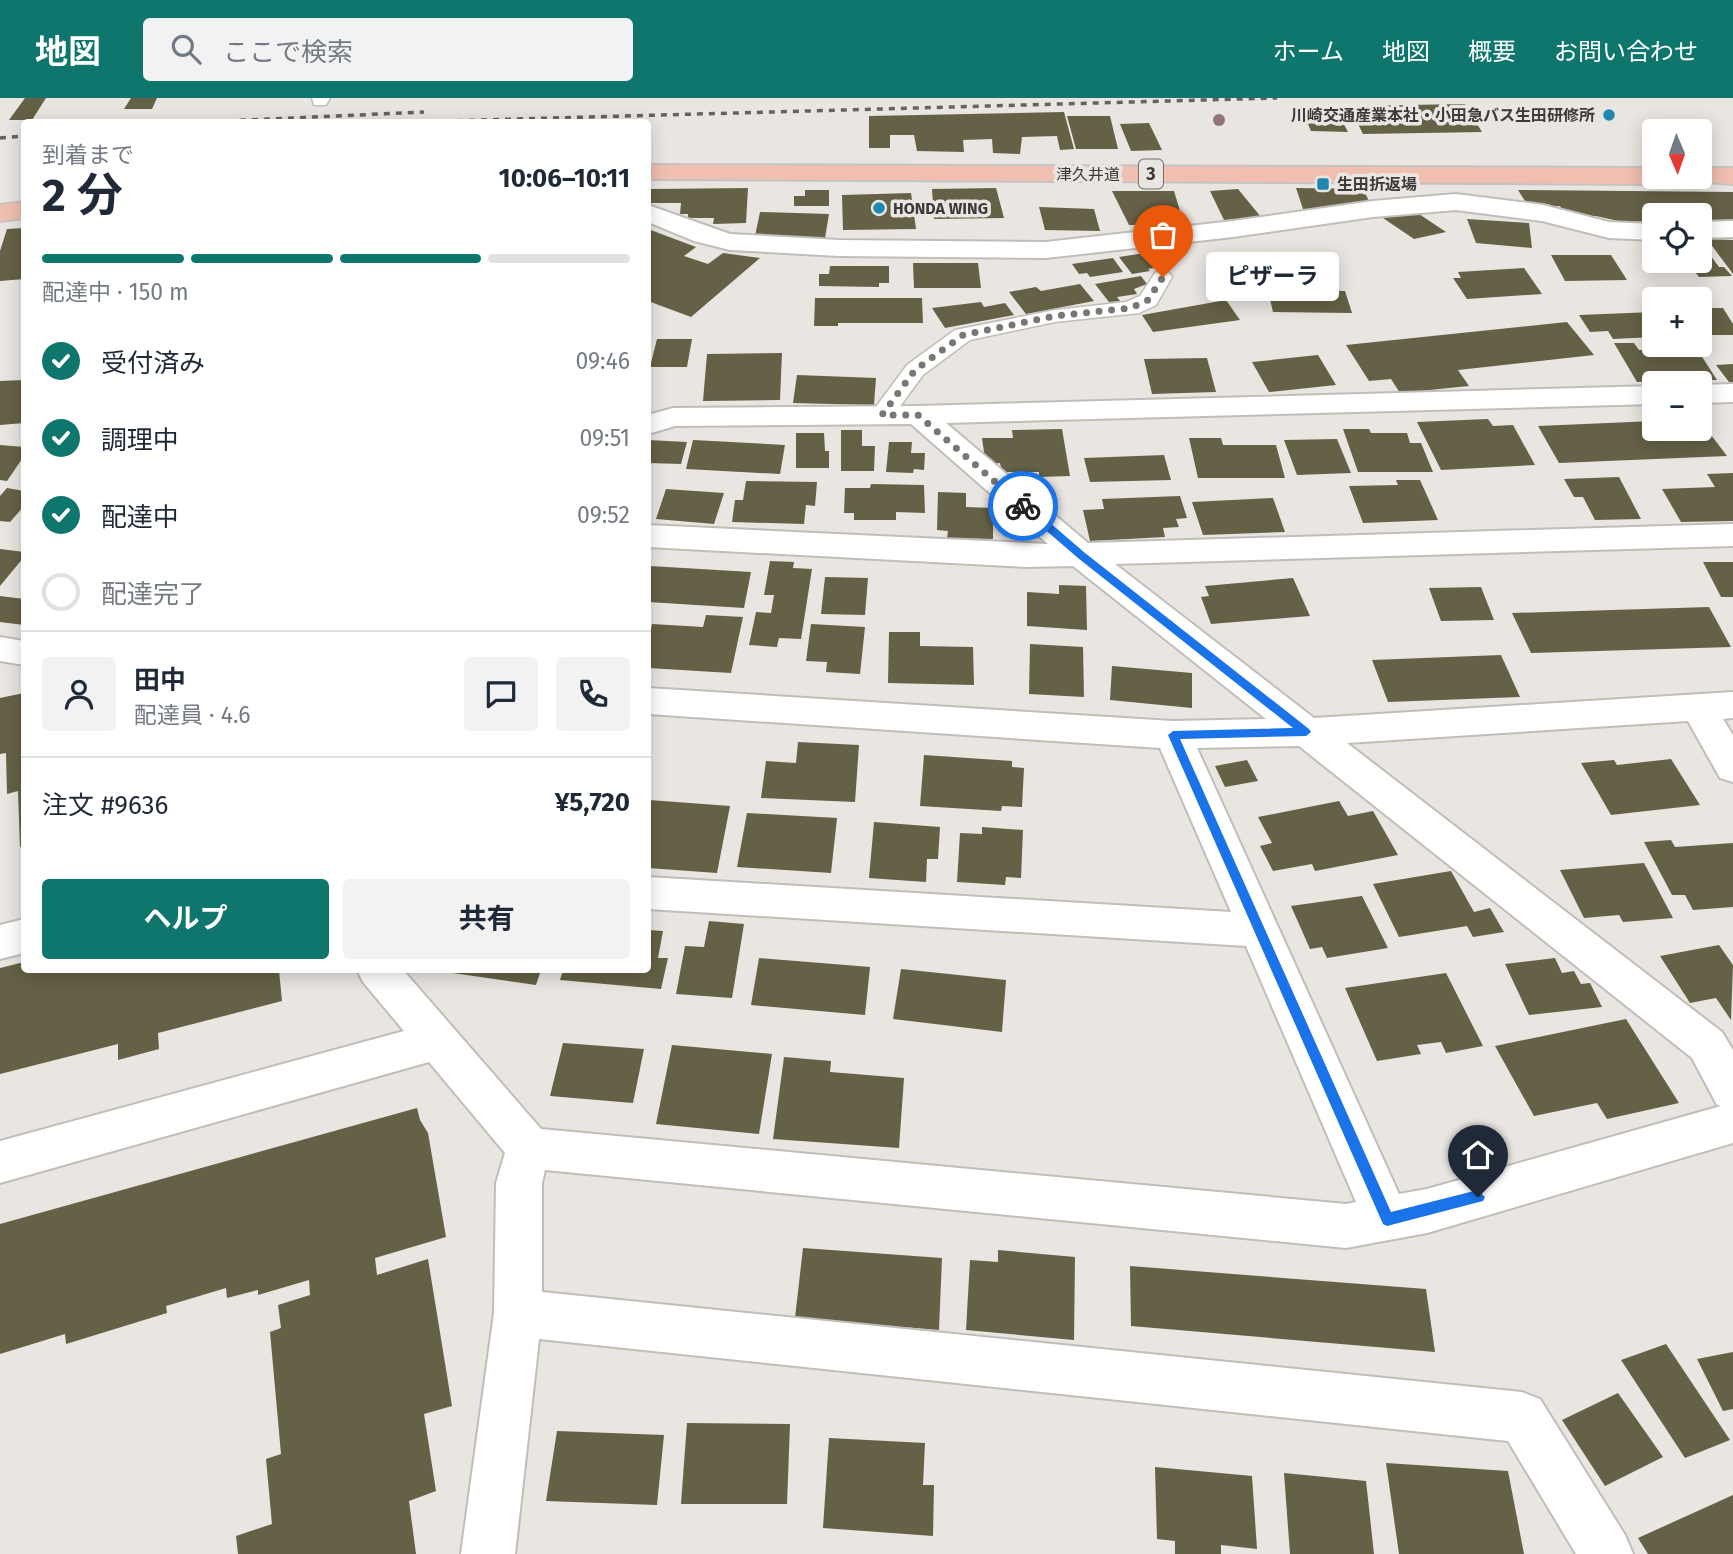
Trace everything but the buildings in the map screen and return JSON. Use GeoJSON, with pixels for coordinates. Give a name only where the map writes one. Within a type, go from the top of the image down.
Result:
{"type":"FeatureCollection","features":[{"type":"Feature","properties":{"kind":"main road","name":"津久井道"},"geometry":{"type":"LineString","coordinates":[[651,172],[1642,176]]}},
{"type":"Feature","properties":{"kind":"main road"},"geometry":{"type":"LineString","coordinates":[[1712,176],[1733,176]]}},
{"type":"Feature","properties":{"kind":"main road"},"geometry":{"type":"LineString","coordinates":[[0,214],[21,210]]}},
{"type":"Feature","properties":{"kind":"street"},"geometry":{"type":"LineString","coordinates":[[651,214],[703,235],[730,242],[965,251],[1046,250],[1233,229],[1373,209],[1455,202],[1543,213],[1609,230],[1642,231]]}},
{"type":"Feature","properties":{"kind":"street"},"geometry":{"type":"LineString","coordinates":[[1712,230],[1733,229]]}},
{"type":"Feature","properties":{"kind":"street"},"geometry":{"type":"LineString","coordinates":[[1712,394],[1733,393]]}},
{"type":"Feature","properties":{"kind":"street"},"geometry":{"type":"LineString","coordinates":[[651,424],[673,417],[918,415],[1642,395]]}},
{"type":"Feature","properties":{"kind":"street"},"geometry":{"type":"LineString","coordinates":[[918,415],[1081,555],[1306,732],[1720,1046],[1733,1091]]}},
{"type":"Feature","properties":{"kind":"street"},"geometry":{"type":"LineString","coordinates":[[651,536],[1026,555],[1081,555],[1733,536]]}},
{"type":"Feature","properties":{"kind":"street"},"geometry":{"type":"LineString","coordinates":[[0,649],[21,652]]}},
{"type":"Feature","properties":{"kind":"street"},"geometry":{"type":"LineString","coordinates":[[651,701],[1173,735],[1306,732],[1716,705],[1733,768]]}},
{"type":"Feature","properties":{"kind":"street"},"geometry":{"type":"LineString","coordinates":[[1173,735],[1387,1220]]}},
{"type":"Feature","properties":{"kind":"street"},"geometry":{"type":"LineString","coordinates":[[651,893],[1258,930]]}},
{"type":"Feature","properties":{"kind":"street"},"geometry":{"type":"LineString","coordinates":[[0,942],[21,937]]}},
{"type":"Feature","properties":{"kind":"street"},"geometry":{"type":"LineString","coordinates":[[381,973],[529,1148],[1346,1226],[1427,1211],[1733,1123]]}},
{"type":"Feature","properties":{"kind":"street"},"geometry":{"type":"LineString","coordinates":[[0,1162],[440,1040]]}},
{"type":"Feature","properties":{"kind":"street"},"geometry":{"type":"LineString","coordinates":[[488,1554],[518,1313],[519,1183],[529,1148]]}},
{"type":"Feature","properties":{"kind":"street"},"geometry":{"type":"LineString","coordinates":[[518,1313],[1522,1417],[1606,1554]]}},
{"type":"Feature","properties":{"kind":"lane"},"geometry":{"type":"LineString","coordinates":[[882,415],[915,370],[963,335],[1055,316],[1131,308],[1148,300],[1163,277]]}},
{"type":"Feature","properties":{"kind":"railway"},"geometry":{"type":"LineString","coordinates":[[518,119],[1277,98]]}},
{"type":"Feature","properties":{"kind":"railway"},"geometry":{"type":"LineString","coordinates":[[270,119],[424,112]]}},
{"type":"Feature","properties":{"kind":"railway"},"geometry":{"type":"LineString","coordinates":[[0,138],[21,136]]}},
{"type":"Feature","properties":{"kind":"way so far"},"geometry":{"type":"LineString","coordinates":[[1023,506],[918,415],[882,415],[915,370],[963,335],[1055,316],[1131,308],[1148,300],[1163,277]]}},
{"type":"Feature","properties":{"kind":"place","name":"川崎交通産業本社・小田急バス生田研修所"},"geometry":{"type":"Point","coordinates":[1609,115]}},
{"type":"Feature","properties":{"kind":"place","name":"生田折返場"},"geometry":{"type":"Point","coordinates":[1323,184]}},
{"type":"Feature","properties":{"kind":"place","name":"HONDA WING"},"geometry":{"type":"Point","coordinates":[879,208]}},
{"type":"Feature","properties":{"kind":"place","name":"ピザーラ"},"geometry":{"type":"Point","coordinates":[1163,277]}},
{"type":"Feature","properties":{"kind":"route"},"geometry":{"type":"LineString","coordinates":[[1023,506],[1306,732],[1173,735],[1387,1220],[1478,1197]]}}]}
